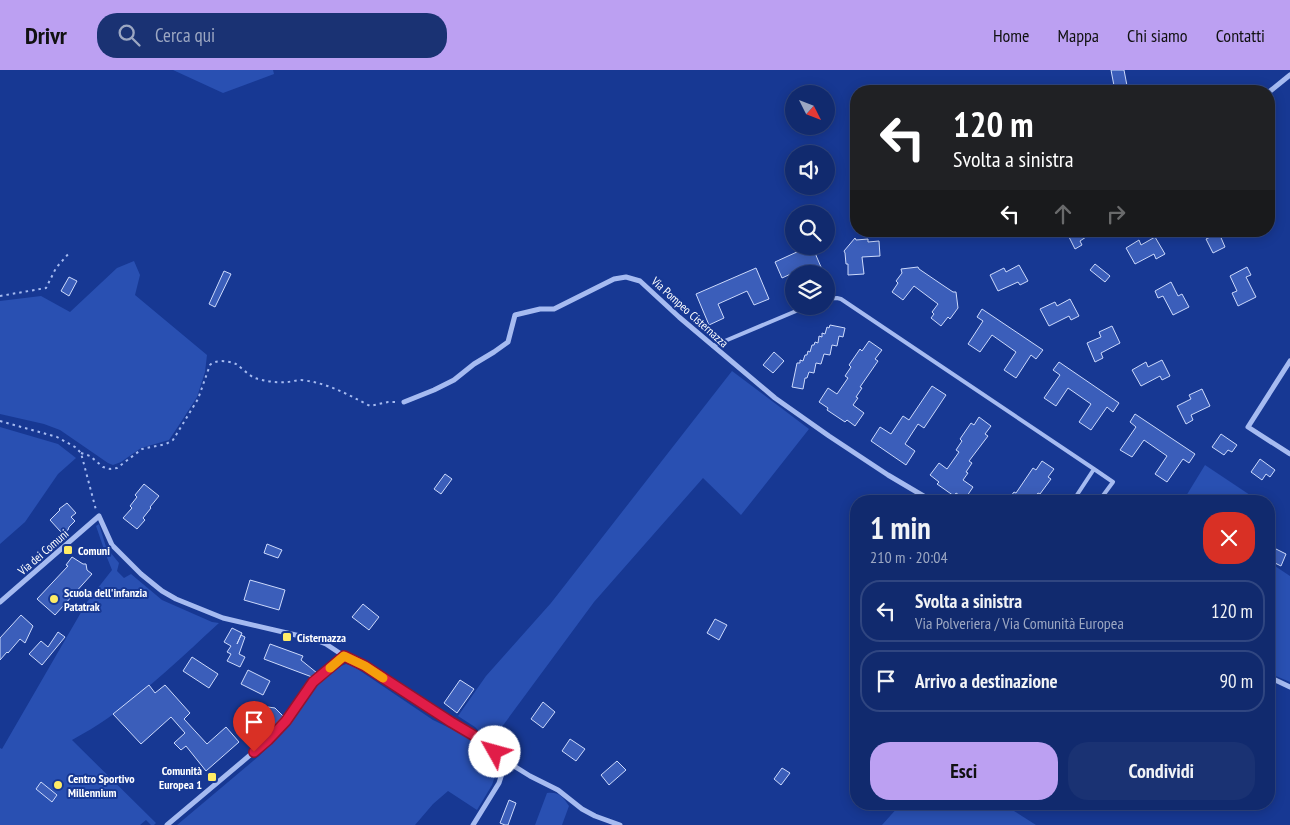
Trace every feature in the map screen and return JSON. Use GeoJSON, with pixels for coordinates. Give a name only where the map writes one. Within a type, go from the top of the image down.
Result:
{"type":"FeatureCollection","features":[{"type":"Feature","properties":{"kind":"street"},"geometry":{"type":"LineString","coordinates":[[1275,87],[1290,75]]}},
{"type":"Feature","properties":{"kind":"street","name":"Via Pompeo Cisternazza"},"geometry":{"type":"LineString","coordinates":[[404,402],[454,380],[474,364],[508,342],[515,315],[540,309],[554,309],[614,279],[626,277],[640,281],[712,346],[775,398],[888,475],[922,495]]}},
{"type":"Feature","properties":{"kind":"street"},"geometry":{"type":"LineString","coordinates":[[1290,361],[1248,427],[1290,453]]}},
{"type":"Feature","properties":{"kind":"street"},"geometry":{"type":"LineString","coordinates":[[99,516],[112,545],[141,574],[162,591],[176,599],[223,618],[326,644],[344,656],[365,666],[473,735],[506,761],[558,790],[582,809],[620,825]]}},
{"type":"Feature","properties":{"kind":"street","name":"Via dei Comuni"},"geometry":{"type":"LineString","coordinates":[[0,602],[99,516]]}},
{"type":"Feature","properties":{"kind":"street"},"geometry":{"type":"LineString","coordinates":[[167,825],[268,740],[286,721],[313,682],[344,656]]}},
{"type":"Feature","properties":{"kind":"street"},"geometry":{"type":"LineString","coordinates":[[1275,681],[1290,687]]}},
{"type":"Feature","properties":{"kind":"street"},"geometry":{"type":"LineString","coordinates":[[473,825],[499,783],[506,761]]}},
{"type":"Feature","properties":{"kind":"lane"},"geometry":{"type":"LineString","coordinates":[[835,298],[841,299],[1113,482],[1104,495]]}},
{"type":"Feature","properties":{"kind":"lane"},"geometry":{"type":"LineString","coordinates":[[712,346],[786,315]]}},
{"type":"Feature","properties":{"kind":"lane"},"geometry":{"type":"LineString","coordinates":[[1077,495],[1094,469]]}},
{"type":"Feature","properties":{"kind":"path"},"geometry":{"type":"LineString","coordinates":[[0,296],[46,288],[56,268],[70,252]]}},
{"type":"Feature","properties":{"kind":"path"},"geometry":{"type":"LineString","coordinates":[[0,421],[57,437],[110,469],[117,468],[142,449],[166,444],[172,440],[198,399],[210,365],[213,362],[234,364],[254,378],[286,382],[298,380],[334,387],[370,406],[388,402],[404,402]]}},
{"type":"Feature","properties":{"kind":"path"},"geometry":{"type":"LineString","coordinates":[[81,453],[99,516]]}},
{"type":"Feature","properties":{"kind":"shaded area"},"geometry":{"type":"Polygon","coordinates":[[[173,70],[273,70],[274,74],[223,93],[173,70]]]}},
{"type":"Feature","properties":{"kind":"shaded area"},"geometry":{"type":"Polygon","coordinates":[[[134,261],[140,275],[135,295],[207,355],[205,372],[197,397],[169,440],[141,448],[121,462],[113,465],[60,430],[44,424],[0,414],[0,301],[41,296],[70,312],[117,268],[134,261]]]}},
{"type":"Feature","properties":{"kind":"shaded area"},"geometry":{"type":"Polygon","coordinates":[[[732,371],[809,429],[741,515],[703,478],[594,602],[490,743],[475,727],[458,716],[486,676],[551,603],[732,371]]]}},
{"type":"Feature","properties":{"kind":"shaded area"},"geometry":{"type":"Polygon","coordinates":[[[0,427],[58,444],[76,458],[58,474],[25,522],[0,544],[0,427]]]}},
{"type":"Feature","properties":{"kind":"shaded area"},"geometry":{"type":"Polygon","coordinates":[[[1205,465],[1250,495],[1187,495],[1205,465]]]}},
{"type":"Feature","properties":{"kind":"shaded area"},"geometry":{"type":"Polygon","coordinates":[[[99,524],[106,547],[119,563],[117,571],[124,578],[131,574],[162,600],[212,622],[219,623],[137,696],[104,721],[72,740],[156,823],[151,825],[146,820],[140,825],[0,825],[0,748],[2,749],[87,602],[112,570],[96,526],[99,524]]]}},
{"type":"Feature","properties":{"kind":"shaded area"},"geometry":{"type":"Polygon","coordinates":[[[1275,566],[1290,576],[1290,682],[1275,676],[1275,566]]]}},
{"type":"Feature","properties":{"kind":"shaded area"},"geometry":{"type":"Polygon","coordinates":[[[346,664],[353,666],[433,720],[466,736],[499,764],[492,785],[477,810],[448,791],[433,804],[415,825],[177,825],[259,756],[298,713],[315,687],[346,664]]]}},
{"type":"Feature","properties":{"kind":"shaded area"},"geometry":{"type":"Polygon","coordinates":[[[547,793],[560,795],[569,806],[562,825],[535,825],[547,793]]]}},
{"type":"Feature","properties":{"kind":"shaded area"},"geometry":{"type":"Polygon","coordinates":[[[895,810],[1012,810],[1036,825],[882,825],[895,810]]]}},
{"type":"Feature","properties":{"kind":"building"},"geometry":{"type":"Polygon","coordinates":[[[1111,70],[1124,70],[1127,85],[1114,85],[1111,70]]]}},
{"type":"Feature","properties":{"kind":"building"},"geometry":{"type":"Polygon","coordinates":[[[1069,237],[1086,237],[1080,241],[1082,245],[1075,249],[1069,237]]]}},
{"type":"Feature","properties":{"kind":"building"},"geometry":{"type":"Polygon","coordinates":[[[1155,237],[1165,254],[1156,259],[1154,254],[1135,264],[1126,248],[1139,240],[1141,245],[1155,237]]]}},
{"type":"Feature","properties":{"kind":"building"},"geometry":{"type":"Polygon","coordinates":[[[1221,237],[1225,247],[1213,253],[1206,239],[1221,237]]]}},
{"type":"Feature","properties":{"kind":"building"},"geometry":{"type":"Polygon","coordinates":[[[855,238],[856,240],[868,239],[868,242],[879,241],[880,256],[862,257],[864,274],[848,275],[848,264],[846,264],[844,251],[855,238]]]}},
{"type":"Feature","properties":{"kind":"building"},"geometry":{"type":"Polygon","coordinates":[[[790,255],[816,255],[820,265],[785,265],[785,277],[782,278],[775,262],[790,255]]]}},
{"type":"Feature","properties":{"kind":"building"},"geometry":{"type":"Polygon","coordinates":[[[1095,264],[1110,276],[1105,282],[1090,270],[1095,264]]]}},
{"type":"Feature","properties":{"kind":"building"},"geometry":{"type":"Polygon","coordinates":[[[1019,265],[1028,281],[1020,285],[1018,282],[998,291],[990,275],[1004,268],[1006,272],[1019,265]]]}},
{"type":"Feature","properties":{"kind":"building"},"geometry":{"type":"Polygon","coordinates":[[[918,267],[953,292],[956,292],[958,308],[950,319],[948,317],[941,326],[931,318],[934,314],[932,312],[938,304],[914,286],[903,300],[892,292],[898,283],[896,281],[902,273],[901,269],[918,267]]]}},
{"type":"Feature","properties":{"kind":"building"},"geometry":{"type":"Polygon","coordinates":[[[1247,267],[1251,275],[1246,277],[1256,297],[1238,306],[1232,293],[1237,291],[1230,276],[1247,267]]]}},
{"type":"Feature","properties":{"kind":"building"},"geometry":{"type":"Polygon","coordinates":[[[756,268],[769,299],[754,305],[747,291],[718,304],[724,318],[709,325],[696,294],[756,268]]]}},
{"type":"Feature","properties":{"kind":"building"},"geometry":{"type":"Polygon","coordinates":[[[224,271],[231,274],[215,307],[209,304],[224,271]]]}},
{"type":"Feature","properties":{"kind":"building"},"geometry":{"type":"Polygon","coordinates":[[[69,277],[77,281],[69,296],[61,291],[69,277]]]}},
{"type":"Feature","properties":{"kind":"building"},"geometry":{"type":"Polygon","coordinates":[[[1171,282],[1178,296],[1182,294],[1189,307],[1173,315],[1163,296],[1158,298],[1155,291],[1171,282]]]}},
{"type":"Feature","properties":{"kind":"building"},"geometry":{"type":"Polygon","coordinates":[[[1070,299],[1079,316],[1071,320],[1069,316],[1049,326],[1040,309],[1055,302],[1057,306],[1070,299]]]}},
{"type":"Feature","properties":{"kind":"building"},"geometry":{"type":"Polygon","coordinates":[[[982,309],[1043,350],[1036,359],[1031,355],[1016,378],[1004,370],[1016,352],[992,335],[980,352],[968,344],[983,321],[977,317],[982,309]]]}},
{"type":"Feature","properties":{"kind":"building"},"geometry":{"type":"Polygon","coordinates":[[[830,325],[845,328],[843,337],[839,336],[837,346],[832,345],[830,355],[824,354],[821,364],[816,363],[814,373],[809,372],[807,378],[805,378],[803,389],[792,387],[797,363],[800,363],[800,360],[803,361],[808,351],[810,352],[812,345],[815,342],[818,343],[819,336],[822,337],[822,333],[825,334],[827,327],[829,328],[830,325]]]}},
{"type":"Feature","properties":{"kind":"building"},"geometry":{"type":"Polygon","coordinates":[[[1112,326],[1120,343],[1101,353],[1103,358],[1095,362],[1087,343],[1101,337],[1099,332],[1112,326]]]}},
{"type":"Feature","properties":{"kind":"building"},"geometry":{"type":"Polygon","coordinates":[[[869,341],[882,350],[875,359],[878,361],[860,387],[862,388],[853,405],[864,413],[855,426],[827,410],[828,408],[819,402],[828,388],[837,394],[848,378],[845,376],[851,367],[849,365],[860,349],[862,351],[869,341]]]}},
{"type":"Feature","properties":{"kind":"building"},"geometry":{"type":"Polygon","coordinates":[[[774,352],[784,361],[773,373],[763,365],[774,352]]]}},
{"type":"Feature","properties":{"kind":"building"},"geometry":{"type":"Polygon","coordinates":[[[1162,360],[1170,376],[1162,380],[1160,376],[1141,386],[1132,370],[1146,362],[1148,367],[1162,360]]]}},
{"type":"Feature","properties":{"kind":"building"},"geometry":{"type":"Polygon","coordinates":[[[1059,362],[1119,403],[1113,412],[1107,407],[1091,430],[1079,422],[1091,404],[1068,388],[1056,406],[1044,398],[1060,375],[1053,370],[1059,362]]]}},
{"type":"Feature","properties":{"kind":"building"},"geometry":{"type":"Polygon","coordinates":[[[932,386],[946,395],[924,428],[918,424],[905,444],[915,451],[906,465],[871,441],[880,427],[891,434],[903,416],[909,420],[932,386]]]}},
{"type":"Feature","properties":{"kind":"building"},"geometry":{"type":"Polygon","coordinates":[[[1202,389],[1210,406],[1191,415],[1193,420],[1186,424],[1177,406],[1191,399],[1189,395],[1202,389]]]}},
{"type":"Feature","properties":{"kind":"building"},"geometry":{"type":"Polygon","coordinates":[[[1135,414],[1195,454],[1189,463],[1183,459],[1167,482],[1155,474],[1167,456],[1144,440],[1132,457],[1120,450],[1136,427],[1130,422],[1135,414]]]}},
{"type":"Feature","properties":{"kind":"building"},"geometry":{"type":"Polygon","coordinates":[[[979,417],[991,426],[985,434],[988,436],[969,461],[972,463],[963,480],[973,487],[968,495],[956,493],[953,495],[937,484],[939,482],[930,475],[939,463],[947,469],[959,452],[956,450],[962,441],[960,439],[971,423],[974,425],[979,417]]]}},
{"type":"Feature","properties":{"kind":"building"},"geometry":{"type":"Polygon","coordinates":[[[1221,434],[1237,445],[1232,452],[1228,450],[1224,455],[1212,447],[1221,434]]]}},
{"type":"Feature","properties":{"kind":"building"},"geometry":{"type":"Polygon","coordinates":[[[1260,459],[1275,470],[1270,477],[1266,474],[1262,480],[1251,472],[1260,459]]]}},
{"type":"Feature","properties":{"kind":"building"},"geometry":{"type":"Polygon","coordinates":[[[1042,461],[1054,469],[1048,477],[1051,479],[1040,494],[1012,495],[1014,492],[1016,493],[1033,468],[1036,470],[1042,461]]]}},
{"type":"Feature","properties":{"kind":"building"},"geometry":{"type":"Polygon","coordinates":[[[445,474],[452,479],[441,494],[434,489],[445,474]]]}},
{"type":"Feature","properties":{"kind":"building"},"geometry":{"type":"Polygon","coordinates":[[[144,484],[159,496],[143,518],[145,520],[137,529],[123,518],[132,508],[130,506],[137,497],[135,495],[144,484]]]}},
{"type":"Feature","properties":{"kind":"building"},"geometry":{"type":"Polygon","coordinates":[[[67,503],[76,513],[71,517],[75,521],[68,530],[62,532],[50,520],[67,503]]]}},
{"type":"Feature","properties":{"kind":"building"},"geometry":{"type":"Polygon","coordinates":[[[267,544],[282,550],[278,558],[264,553],[267,544]]]}},
{"type":"Feature","properties":{"kind":"building"},"geometry":{"type":"Polygon","coordinates":[[[1275,548],[1286,554],[1281,566],[1275,563],[1275,548]]]}},
{"type":"Feature","properties":{"kind":"building"},"geometry":{"type":"Polygon","coordinates":[[[72,557],[86,564],[87,570],[92,574],[55,615],[37,599],[68,566],[66,565],[72,557]]]}},
{"type":"Feature","properties":{"kind":"building"},"geometry":{"type":"Polygon","coordinates":[[[250,580],[285,590],[279,610],[244,600],[250,580]]]}},
{"type":"Feature","properties":{"kind":"building"},"geometry":{"type":"Polygon","coordinates":[[[363,604],[379,617],[369,630],[352,617],[363,604]]]}},
{"type":"Feature","properties":{"kind":"building"},"geometry":{"type":"Polygon","coordinates":[[[21,615],[33,626],[25,643],[20,639],[0,660],[0,638],[21,615]]]}},
{"type":"Feature","properties":{"kind":"building"},"geometry":{"type":"Polygon","coordinates":[[[715,619],[727,625],[719,640],[707,633],[715,619]]]}},
{"type":"Feature","properties":{"kind":"building"},"geometry":{"type":"Polygon","coordinates":[[[232,628],[242,633],[241,635],[245,637],[239,654],[245,657],[240,667],[227,661],[231,654],[227,652],[231,646],[224,642],[232,628]]]}},
{"type":"Feature","properties":{"kind":"building"},"geometry":{"type":"Polygon","coordinates":[[[58,632],[65,637],[42,665],[29,654],[41,641],[48,647],[58,632]]]}},
{"type":"Feature","properties":{"kind":"building"},"geometry":{"type":"Polygon","coordinates":[[[270,644],[303,656],[301,660],[317,673],[312,677],[264,659],[270,644]]]}},
{"type":"Feature","properties":{"kind":"building"},"geometry":{"type":"Polygon","coordinates":[[[192,657],[218,674],[209,688],[183,671],[192,657]]]}},
{"type":"Feature","properties":{"kind":"building"},"geometry":{"type":"Polygon","coordinates":[[[248,670],[270,681],[263,695],[241,684],[248,670]]]}},
{"type":"Feature","properties":{"kind":"building"},"geometry":{"type":"Polygon","coordinates":[[[460,680],[474,689],[457,713],[444,703],[460,680]]]}},
{"type":"Feature","properties":{"kind":"building"},"geometry":{"type":"Polygon","coordinates":[[[149,685],[155,693],[165,685],[190,713],[184,719],[207,744],[226,727],[239,742],[206,771],[186,746],[181,750],[174,743],[185,733],[171,717],[141,744],[113,714],[149,685]]]}},
{"type":"Feature","properties":{"kind":"building"},"geometry":{"type":"Polygon","coordinates":[[[543,702],[555,712],[543,728],[531,719],[543,702]]]}},
{"type":"Feature","properties":{"kind":"building"},"geometry":{"type":"Polygon","coordinates":[[[268,707],[275,708],[283,716],[269,731],[261,723],[268,716],[263,712],[268,707]]]}},
{"type":"Feature","properties":{"kind":"building"},"geometry":{"type":"Polygon","coordinates":[[[570,739],[585,749],[576,761],[562,751],[570,739]]]}},
{"type":"Feature","properties":{"kind":"building"},"geometry":{"type":"Polygon","coordinates":[[[617,761],[626,770],[609,785],[601,775],[617,761]]]}},
{"type":"Feature","properties":{"kind":"building"},"geometry":{"type":"Polygon","coordinates":[[[782,768],[790,773],[781,785],[774,779],[782,768]]]}},
{"type":"Feature","properties":{"kind":"building"},"geometry":{"type":"Polygon","coordinates":[[[41,782],[57,795],[52,802],[36,789],[41,782]]]}},
{"type":"Feature","properties":{"kind":"building"},"geometry":{"type":"Polygon","coordinates":[[[509,800],[516,803],[508,825],[505,825],[500,823],[509,800]]]}},
{"type":"Feature","properties":{"kind":"slow traffic"},"geometry":{"type":"LineString","coordinates":[[330,668],[344,656],[365,666],[383,678]]}},
{"type":"Feature","properties":{"kind":"place","name":"Comuni"},"geometry":{"type":"Point","coordinates":[68,550]}},
{"type":"Feature","properties":{"kind":"place","name":"Scuola dell'infanzia Patatrak"},"geometry":{"type":"Point","coordinates":[54,599]}},
{"type":"Feature","properties":{"kind":"place","name":"Cisternazza"},"geometry":{"type":"Point","coordinates":[287,637]}},
{"type":"Feature","properties":{"kind":"place","name":"Comunità Europea 1"},"geometry":{"type":"Point","coordinates":[212,777]}},
{"type":"Feature","properties":{"kind":"place","name":"Centro Sportivo Millennium"},"geometry":{"type":"Point","coordinates":[58,785]}},
{"type":"Feature","properties":{"kind":"route"},"geometry":{"type":"LineString","coordinates":[[254,752],[286,721],[313,682],[344,656],[365,666],[473,735],[495,752]]}}]}
